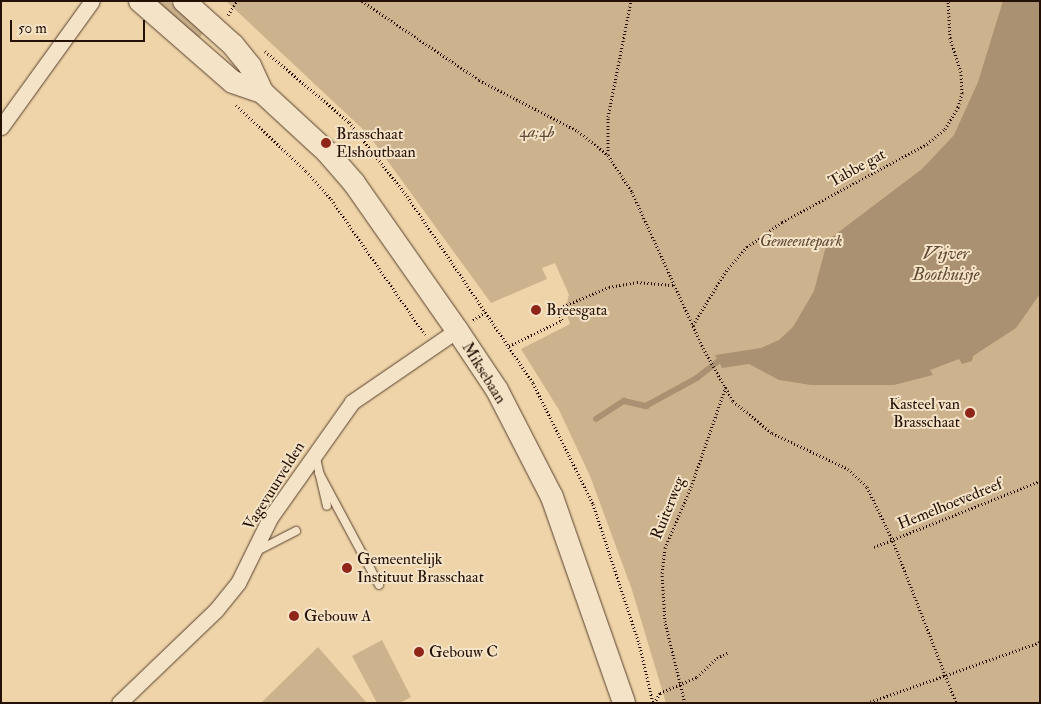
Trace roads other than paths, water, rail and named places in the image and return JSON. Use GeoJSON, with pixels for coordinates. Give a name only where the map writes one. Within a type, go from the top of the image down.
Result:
{"type":"FeatureCollection","features":[{"type":"Feature","properties":{"kind":"main road","name":"Miksebaan"},"geometry":{"type":"LineString","coordinates":[[140,1],[234,93],[262,92]]}},
{"type":"Feature","properties":{"kind":"main road","name":"Miksebaan"},"geometry":{"type":"LineString","coordinates":[[184,1],[233,45],[250,66],[262,92],[328,153],[354,183],[497,390],[552,497],[624,703]]}},
{"type":"Feature","properties":{"kind":"main road"},"geometry":{"type":"LineString","coordinates":[[234,93],[248,80],[250,66]]}},
{"type":"Feature","properties":{"kind":"street"},"geometry":{"type":"LineString","coordinates":[[1,127],[92,1]]}},
{"type":"Feature","properties":{"kind":"street","name":"Vagevuurvelden"},"geometry":{"type":"LineString","coordinates":[[119,703],[216,610],[238,583],[270,518],[352,402],[434,348],[457,330]]}},
{"type":"Feature","properties":{"kind":"lane"},"geometry":{"type":"LineString","coordinates":[[315,452],[326,506]]}},
{"type":"Feature","properties":{"kind":"lane"},"geometry":{"type":"LineString","coordinates":[[319,473],[380,585]]}},
{"type":"Feature","properties":{"kind":"lane"},"geometry":{"type":"LineString","coordinates":[[252,554],[296,531]]}},
{"type":"Feature","properties":{"kind":"water","name":"Vijver Boothuisje"},"geometry":{"type":"Polygon","coordinates":[[[1003,1],[1040,1],[1040,294],[1016,328],[973,356],[972,361],[962,364],[959,359],[930,370],[933,375],[894,385],[811,385],[779,380],[749,364],[722,368],[715,355],[761,348],[779,340],[793,327],[814,291],[826,246],[832,237],[922,169],[954,135],[978,82],[1003,1]]]}},
{"type":"Feature","properties":{"kind":"waterway"},"geometry":{"type":"LineString","coordinates":[[596,419],[624,401],[646,406],[697,378],[719,361]]}},
{"type":"Feature","properties":{"kind":"place","name":"Brasschaat Elshoutbaan"},"geometry":{"type":"Point","coordinates":[326,143]}},
{"type":"Feature","properties":{"kind":"place","name":"Breesgata"},"geometry":{"type":"Point","coordinates":[536,310]}},
{"type":"Feature","properties":{"kind":"place","name":"Kasteel van Brasschaat"},"geometry":{"type":"Point","coordinates":[970,413]}},
{"type":"Feature","properties":{"kind":"place","name":"Gemeentelijk Instituut Brasschaat"},"geometry":{"type":"Point","coordinates":[347,568]}},
{"type":"Feature","properties":{"kind":"place","name":"Gebouw A"},"geometry":{"type":"Point","coordinates":[294,616]}},
{"type":"Feature","properties":{"kind":"place","name":"Gebouw C"},"geometry":{"type":"Point","coordinates":[419,652]}},
{"type":"Feature","properties":{"kind":"park label","name":"4a;4b"},"geometry":{"type":"Point","coordinates":[537,132]}},
{"type":"Feature","properties":{"kind":"park label","name":"Gemeentepark"},"geometry":{"type":"Point","coordinates":[801,241]}}]}
